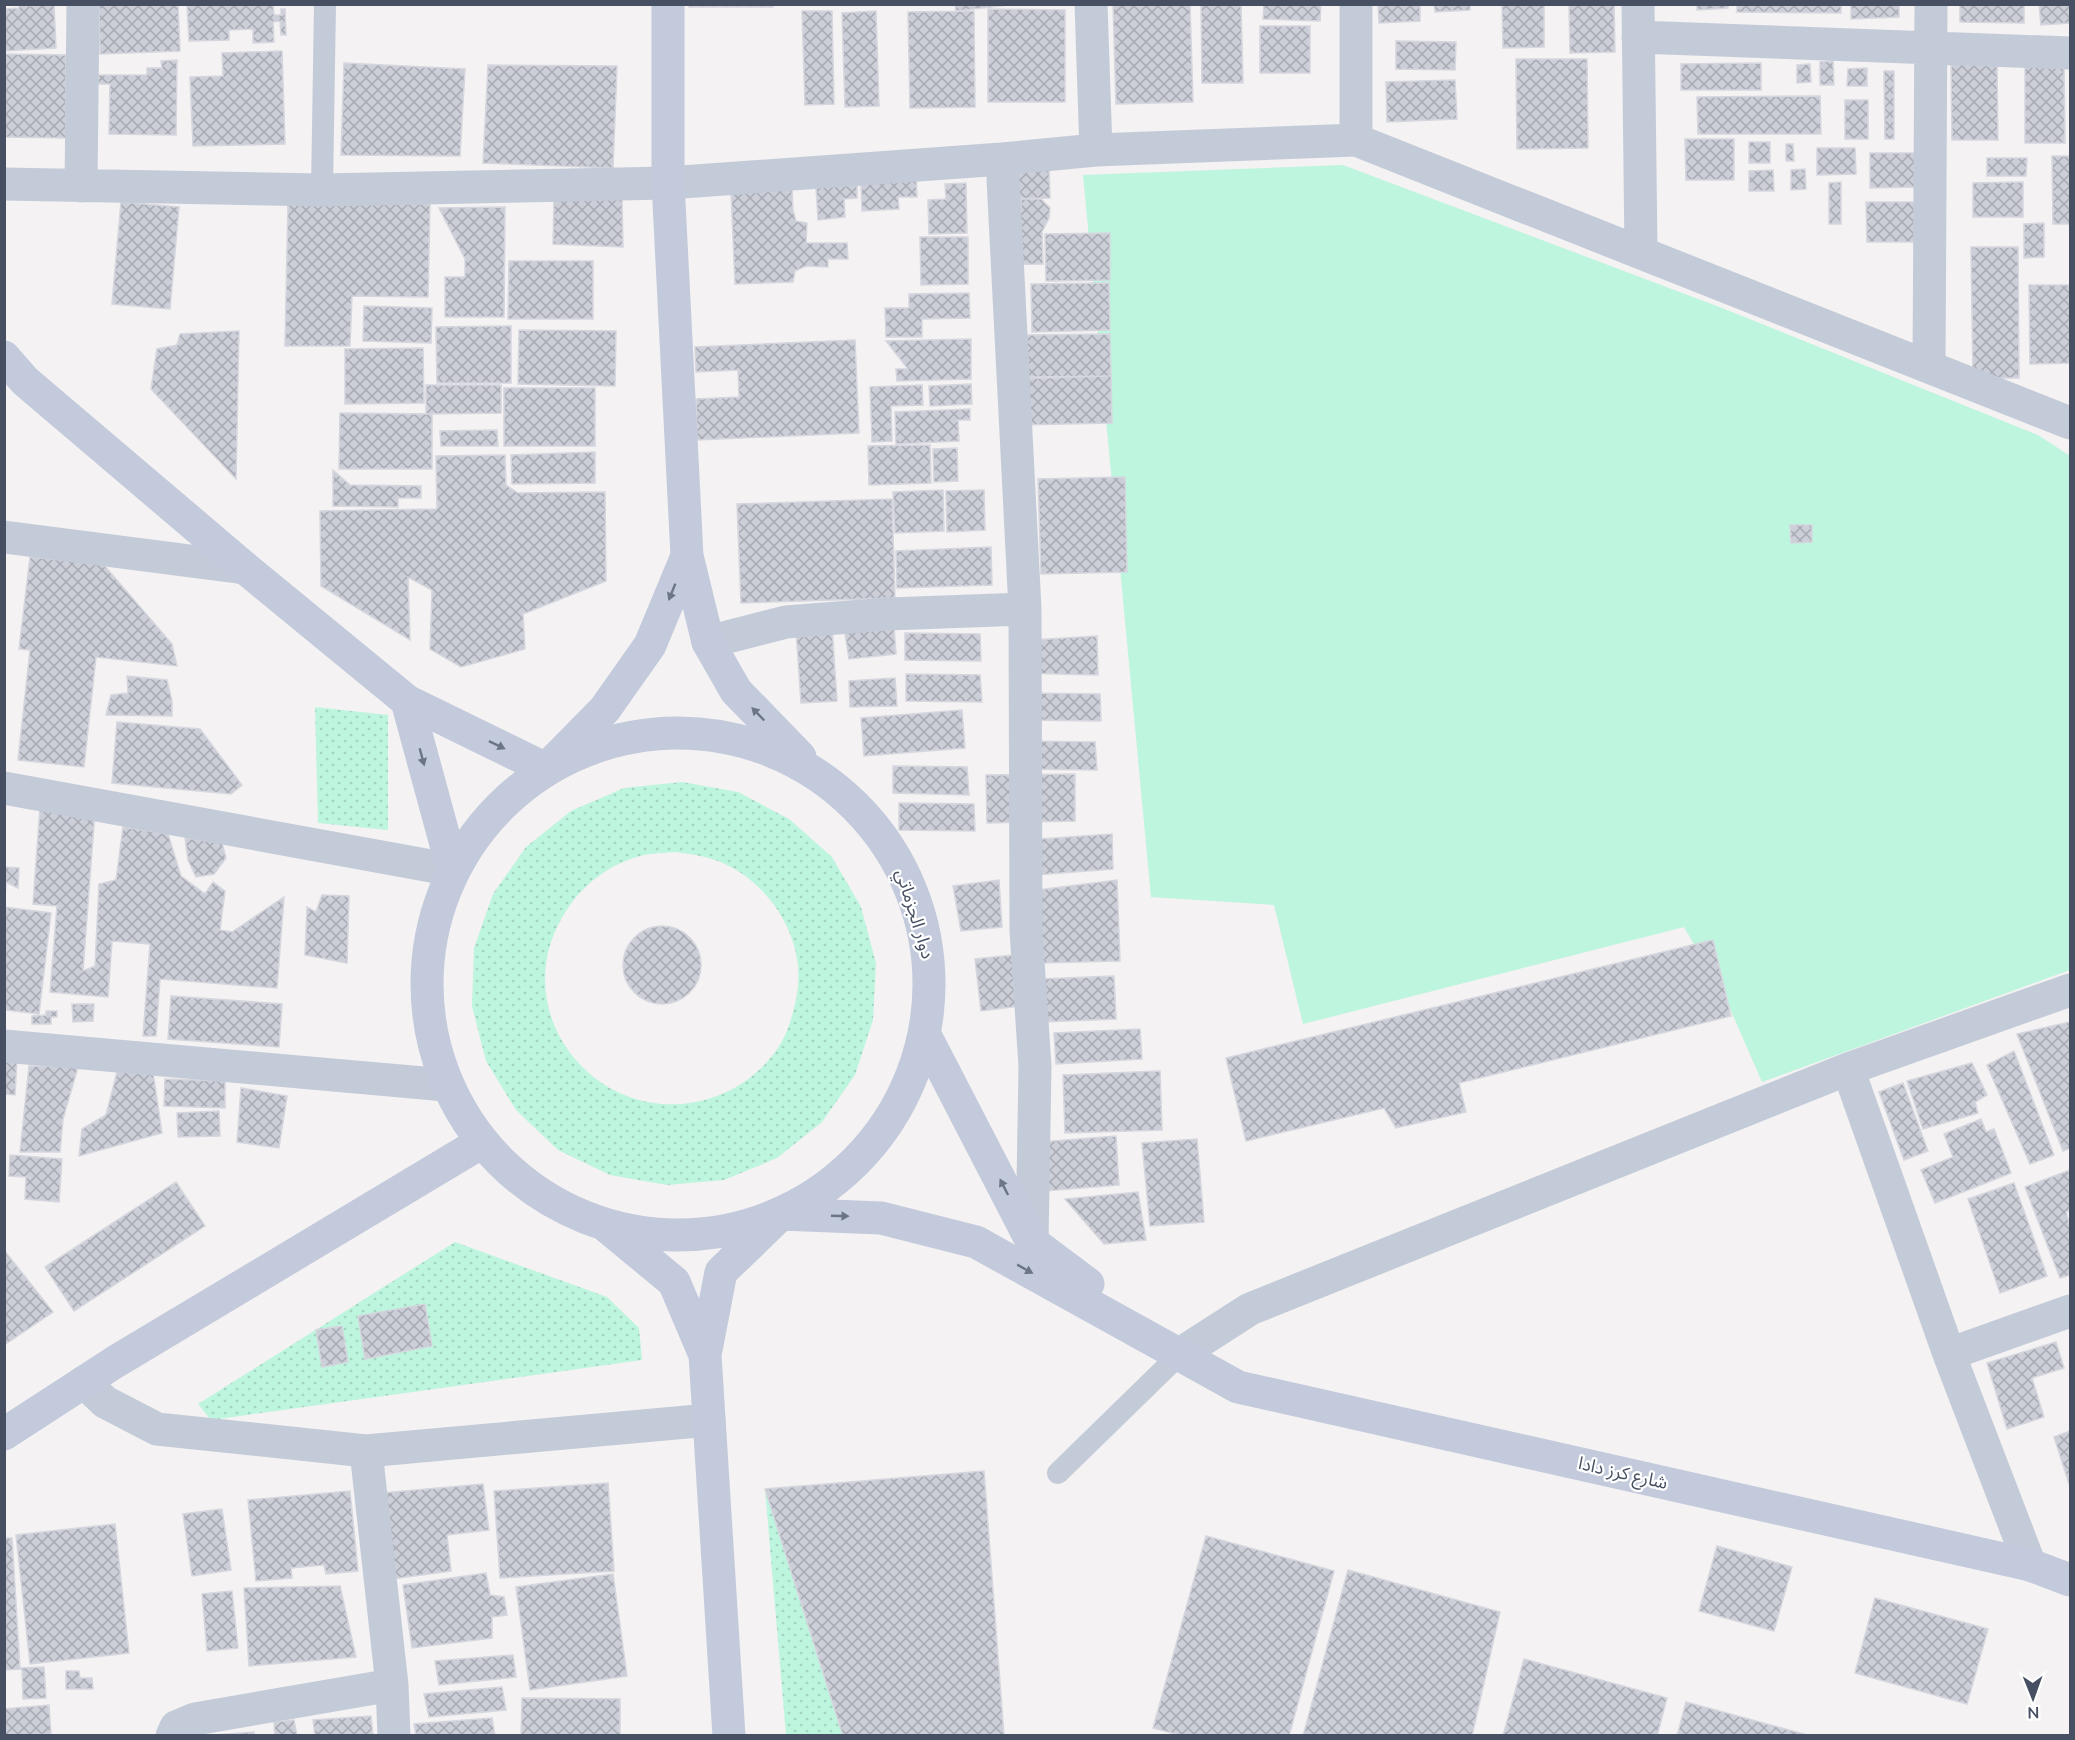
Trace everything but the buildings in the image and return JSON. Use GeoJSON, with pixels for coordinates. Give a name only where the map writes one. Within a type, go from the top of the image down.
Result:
{"type":"FeatureCollection","features":[{"type":"Feature","properties":{"kind":"main road"},"geometry":{"type":"LineString","coordinates":[[668,4],[668,183],[687,556],[708,642],[736,691],[814,771]]}},
{"type":"Feature","properties":{"kind":"main road"},"geometry":{"type":"LineString","coordinates":[[4,357],[26,381],[244,568],[407,700],[546,769],[605,709],[650,645],[687,556]]}},
{"type":"Feature","properties":{"kind":"main road"},"geometry":{"type":"LineString","coordinates":[[407,700],[453,870]]}},
{"type":"Feature","properties":{"kind":"main road","name":"دوار الجزماتي"},"geometry":{"type":"LineString","coordinates":[[681,732],[750,742],[814,771],[896,855],[908,886],[931,967],[926,1037],[907,1093],[875,1142],[832,1184],[781,1214],[694,1235],[605,1225],[537,1193],[482,1142],[462,1114],[446,1085],[427,1014],[429,940],[453,870],[492,813],[546,769],[610,741],[681,732]]}},
{"type":"Feature","properties":{"kind":"main road"},"geometry":{"type":"LineString","coordinates":[[926,1037],[1032,1242],[1180,1354]]}},
{"type":"Feature","properties":{"kind":"main road"},"geometry":{"type":"LineString","coordinates":[[4,1434],[115,1362],[482,1142]]}},
{"type":"Feature","properties":{"kind":"main road"},"geometry":{"type":"LineString","coordinates":[[729,1736],[705,1355],[721,1272],[781,1214],[881,1218],[976,1242],[1180,1354]]}},
{"type":"Feature","properties":{"kind":"main road"},"geometry":{"type":"LineString","coordinates":[[605,1225],[674,1282],[705,1355]]}},
{"type":"Feature","properties":{"kind":"main road","name":"شارع كرز دادا"},"geometry":{"type":"LineString","coordinates":[[1180,1354],[1238,1387],[2030,1564],[2070,1579]]}},
{"type":"Feature","properties":{"kind":"street"},"geometry":{"type":"LineString","coordinates":[[81,186],[83,4]]}},
{"type":"Feature","properties":{"kind":"street"},"geometry":{"type":"LineString","coordinates":[[1091,4],[1096,150]]}},
{"type":"Feature","properties":{"kind":"street"},"geometry":{"type":"LineString","coordinates":[[1356,4],[1356,140]]}},
{"type":"Feature","properties":{"kind":"street"},"geometry":{"type":"LineString","coordinates":[[1638,4],[1641,253]]}},
{"type":"Feature","properties":{"kind":"street"},"geometry":{"type":"LineString","coordinates":[[1929,367],[1931,4]]}},
{"type":"Feature","properties":{"kind":"street"},"geometry":{"type":"LineString","coordinates":[[1638,37],[2070,53]]}},
{"type":"Feature","properties":{"kind":"street"},"geometry":{"type":"LineString","coordinates":[[4,184],[322,190],[668,183],[1096,150],[1356,140],[2070,423]]}},
{"type":"Feature","properties":{"kind":"street"},"geometry":{"type":"LineString","coordinates":[[1002,159],[1025,609],[1026,931],[1035,1066],[1032,1242]]}},
{"type":"Feature","properties":{"kind":"street"},"geometry":{"type":"LineString","coordinates":[[4,537],[244,568]]}},
{"type":"Feature","properties":{"kind":"street"},"geometry":{"type":"LineString","coordinates":[[708,642],[786,622],[888,614],[1025,609]]}},
{"type":"Feature","properties":{"kind":"street"},"geometry":{"type":"LineString","coordinates":[[4,788],[453,870]]}},
{"type":"Feature","properties":{"kind":"street"},"geometry":{"type":"LineString","coordinates":[[1180,1354],[1250,1309],[1848,1069],[2070,990]]}},
{"type":"Feature","properties":{"kind":"street"},"geometry":{"type":"LineString","coordinates":[[4,1046],[446,1085]]}},
{"type":"Feature","properties":{"kind":"street"},"geometry":{"type":"LineString","coordinates":[[1848,1069],[1949,1354],[2030,1564]]}},
{"type":"Feature","properties":{"kind":"street"},"geometry":{"type":"LineString","coordinates":[[1949,1354],[2070,1311]]}},
{"type":"Feature","properties":{"kind":"street"},"geometry":{"type":"LineString","coordinates":[[84,1382],[105,1402],[157,1429],[366,1451],[709,1420]]}},
{"type":"Feature","properties":{"kind":"street"},"geometry":{"type":"LineString","coordinates":[[366,1451],[392,1685],[394,1736]]}},
{"type":"Feature","properties":{"kind":"street"},"geometry":{"type":"LineString","coordinates":[[171,1736],[177,1726],[195,1719],[392,1685]]}},
{"type":"Feature","properties":{"kind":"lane"},"geometry":{"type":"LineString","coordinates":[[322,190],[325,4]]}},
{"type":"Feature","properties":{"kind":"lane"},"geometry":{"type":"LineString","coordinates":[[1058,1473],[1180,1354]]}},
{"type":"Feature","properties":{"kind":"green space"},"geometry":{"type":"Polygon","coordinates":[[[1343,165],[1722,308],[2038,435],[2070,456],[2070,970],[1762,1082],[1728,1004],[1684,927],[1303,1024],[1274,905],[1151,897],[1083,175],[1343,165]]]}},
{"type":"Feature","properties":{"kind":"green space"},"geometry":{"type":"Polygon","coordinates":[[[315,707],[388,715],[388,830],[318,823],[315,707]]]}},
{"type":"Feature","properties":{"kind":"green space"},"geometry":{"type":"Polygon","coordinates":[[[682,782],[738,792],[789,819],[832,857],[861,907],[876,963],[873,1020],[855,1075],[822,1122],[777,1158],[724,1180],[667,1185],[610,1175],[558,1150],[516,1110],[486,1061],[472,1006],[474,948],[493,894],[526,847],[571,811],[624,788],[682,782]],[[676,852],[649,854],[618,864],[582,890],[568,908],[549,948],[545,988],[554,1026],[574,1058],[603,1084],[639,1100],[679,1104],[722,1094],[732,1089],[753,1075],[770,1058],[783,1039],[791,1020],[796,998],[798,966],[795,948],[781,915],[758,887],[744,875],[728,866],[708,858],[676,852]]]}},
{"type":"Feature","properties":{"kind":"green space"},"geometry":{"type":"Polygon","coordinates":[[[455,1242],[607,1297],[639,1328],[642,1360],[211,1420],[198,1404],[455,1242]]]}},
{"type":"Feature","properties":{"kind":"green space"},"geometry":{"type":"Polygon","coordinates":[[[765,1489],[843,1735],[786,1735],[765,1489]]]}}]}
